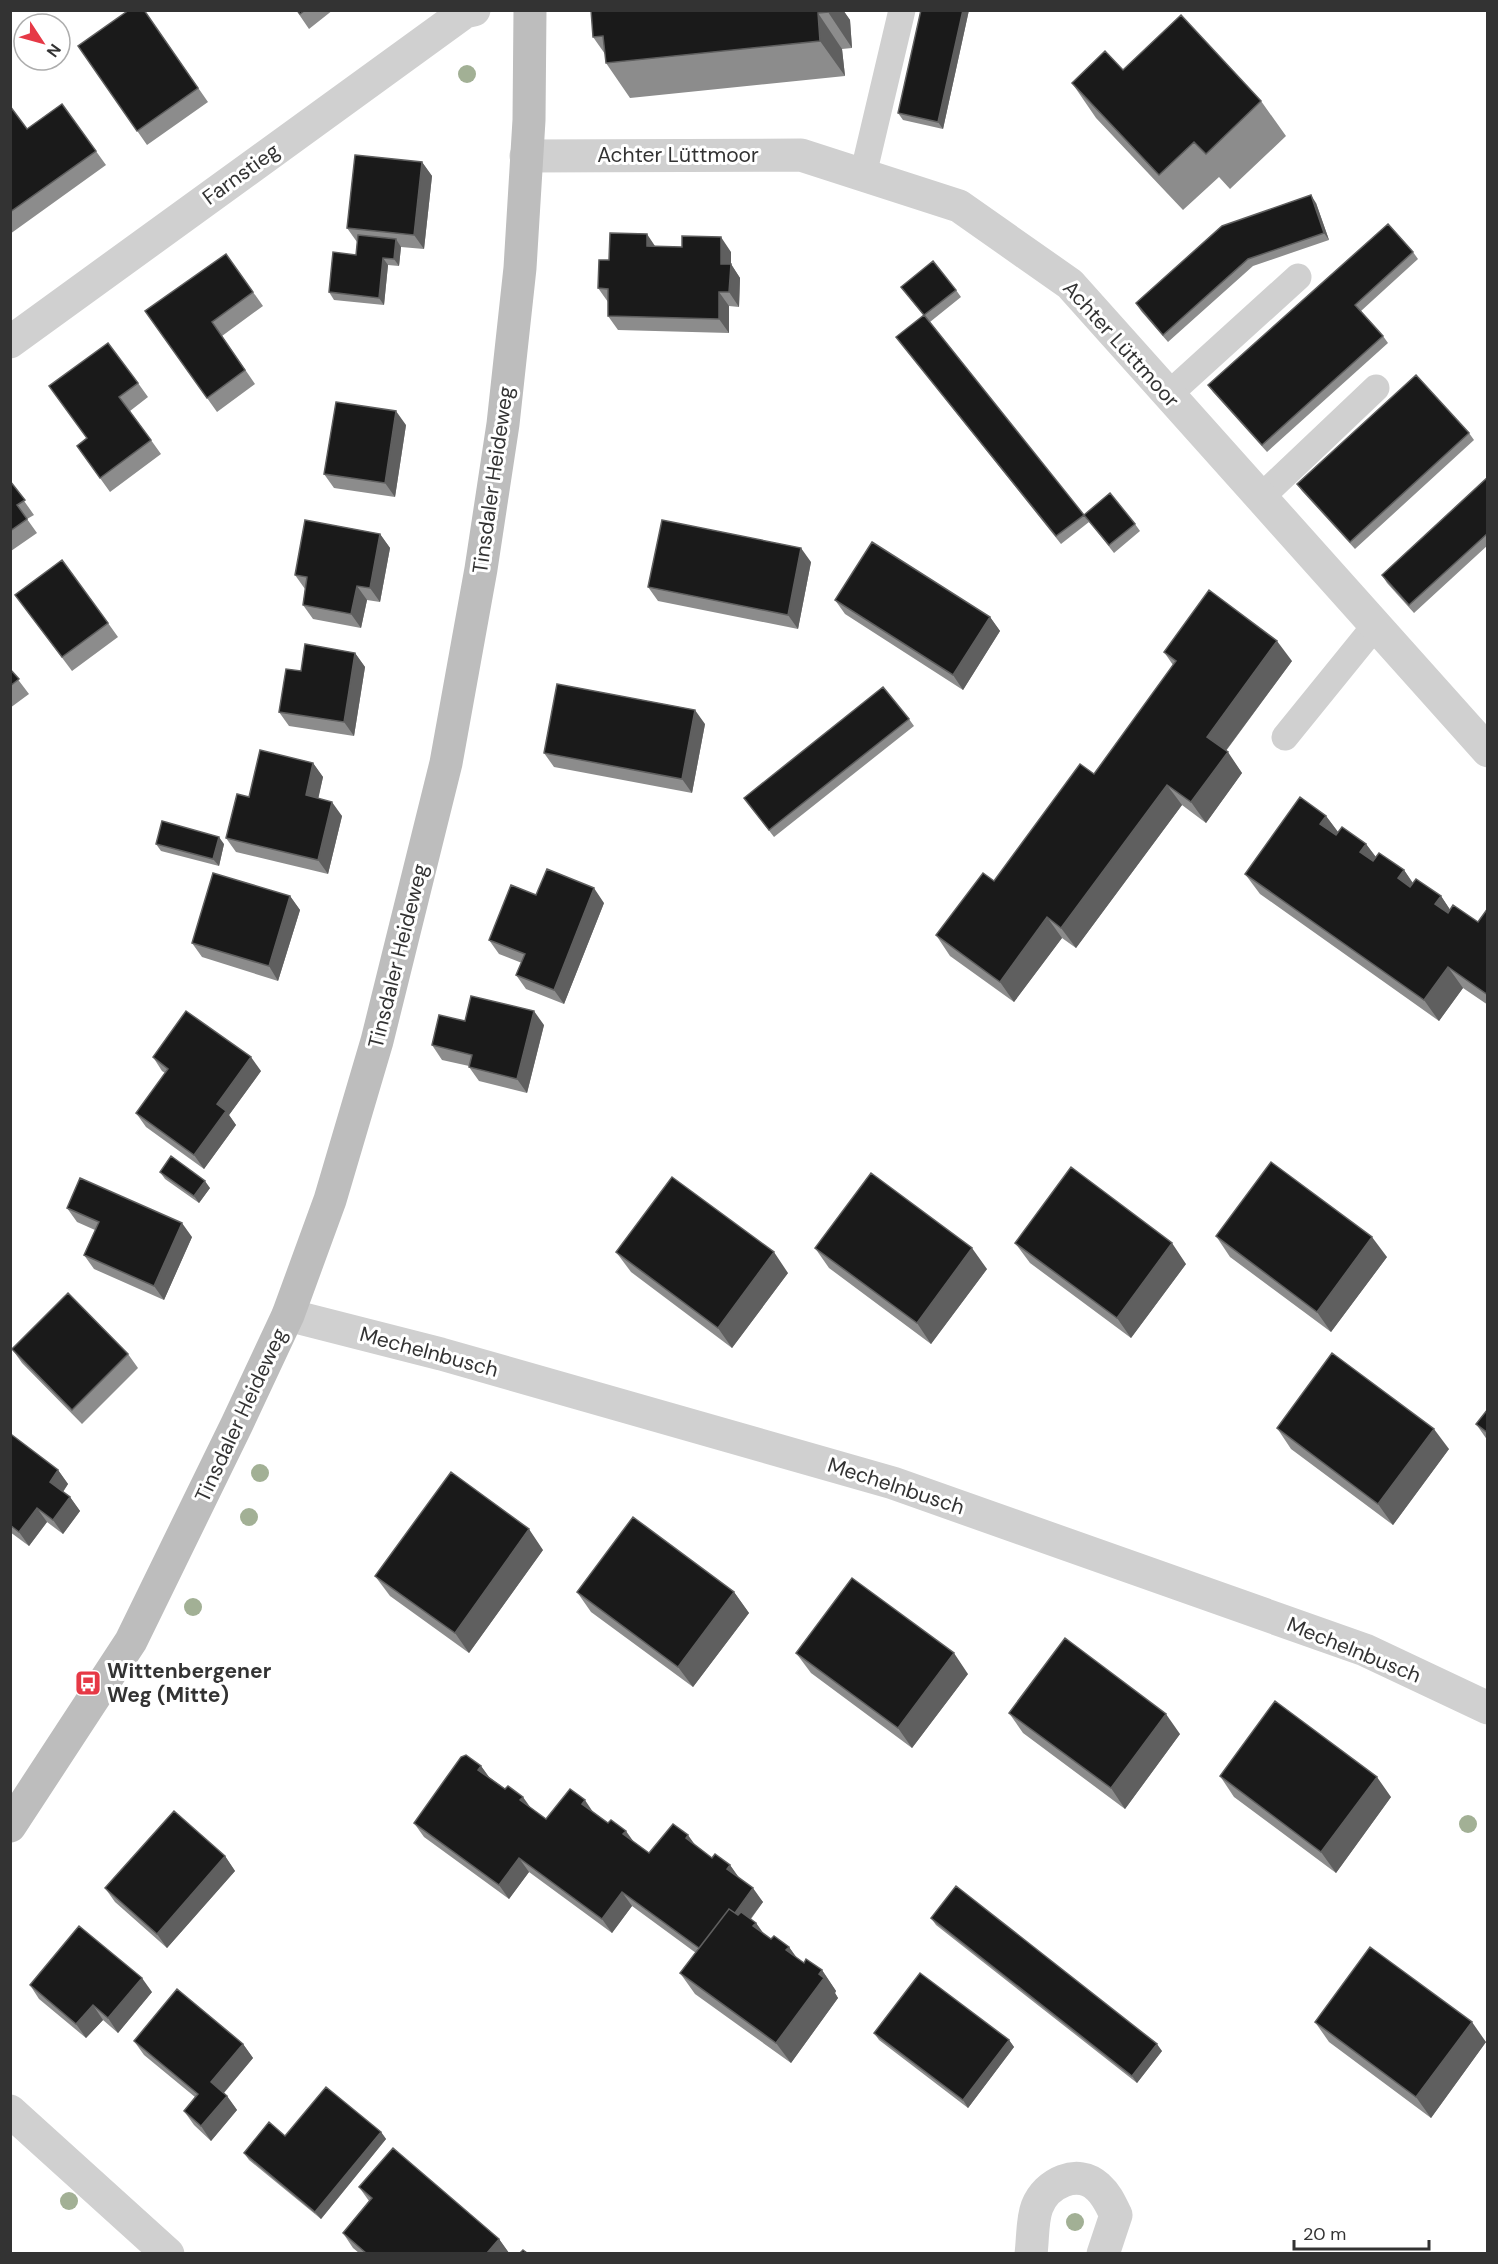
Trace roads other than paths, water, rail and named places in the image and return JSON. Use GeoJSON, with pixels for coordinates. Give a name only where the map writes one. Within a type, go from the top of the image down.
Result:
{"type":"FeatureCollection","features":[{"type":"Feature","properties":{"kind":"street","name":"Farnstieg"},"geometry":{"type":"LineString","coordinates":[[10,342],[465,12],[474,10]]}},
{"type":"Feature","properties":{"kind":"street","name":"Tinsdaler Heideweg"},"geometry":{"type":"LineString","coordinates":[[10,1826],[130,1641],[191,1521],[288,1315],[330,1200],[377,1041],[446,763],[481,569],[503,424],[520,268],[530,10]]}},
{"type":"Feature","properties":{"kind":"street","name":"Achter Lüttmoor"},"geometry":{"type":"LineString","coordinates":[[526,156],[801,155],[959,206],[1070,284],[1259,499],[1488,751]]}},
{"type":"Feature","properties":{"kind":"street","name":"Mechelnbusch"},"geometry":{"type":"LineString","coordinates":[[288,1315],[441,1354],[892,1483],[1365,1650],[1488,1708]]}},
{"type":"Feature","properties":{"kind":"street"},"geometry":{"type":"LineString","coordinates":[[10,2111],[168,2253]]}},
{"type":"Feature","properties":{"kind":"street"},"geometry":{"type":"LineString","coordinates":[[1031,2253],[1036,2208],[1045,2192],[1059,2182],[1074,2177],[1097,2186],[1107,2197],[1116,2215],[1103,2253]]}},
{"type":"Feature","properties":{"kind":"lane"},"geometry":{"type":"LineString","coordinates":[[863,175],[902,10]]}},
{"type":"Feature","properties":{"kind":"lane"},"geometry":{"type":"LineString","coordinates":[[1168,395],[1298,277]]}},
{"type":"Feature","properties":{"kind":"lane"},"geometry":{"type":"LineString","coordinates":[[1259,499],[1376,388]]}},
{"type":"Feature","properties":{"kind":"lane"},"geometry":{"type":"LineString","coordinates":[[1285,737],[1375,626]]}},
{"type":"Feature","properties":{"kind":"place","name":"Wittenbergener Weg (Mitte)"},"geometry":{"type":"Point","coordinates":[88,1683]}}]}
